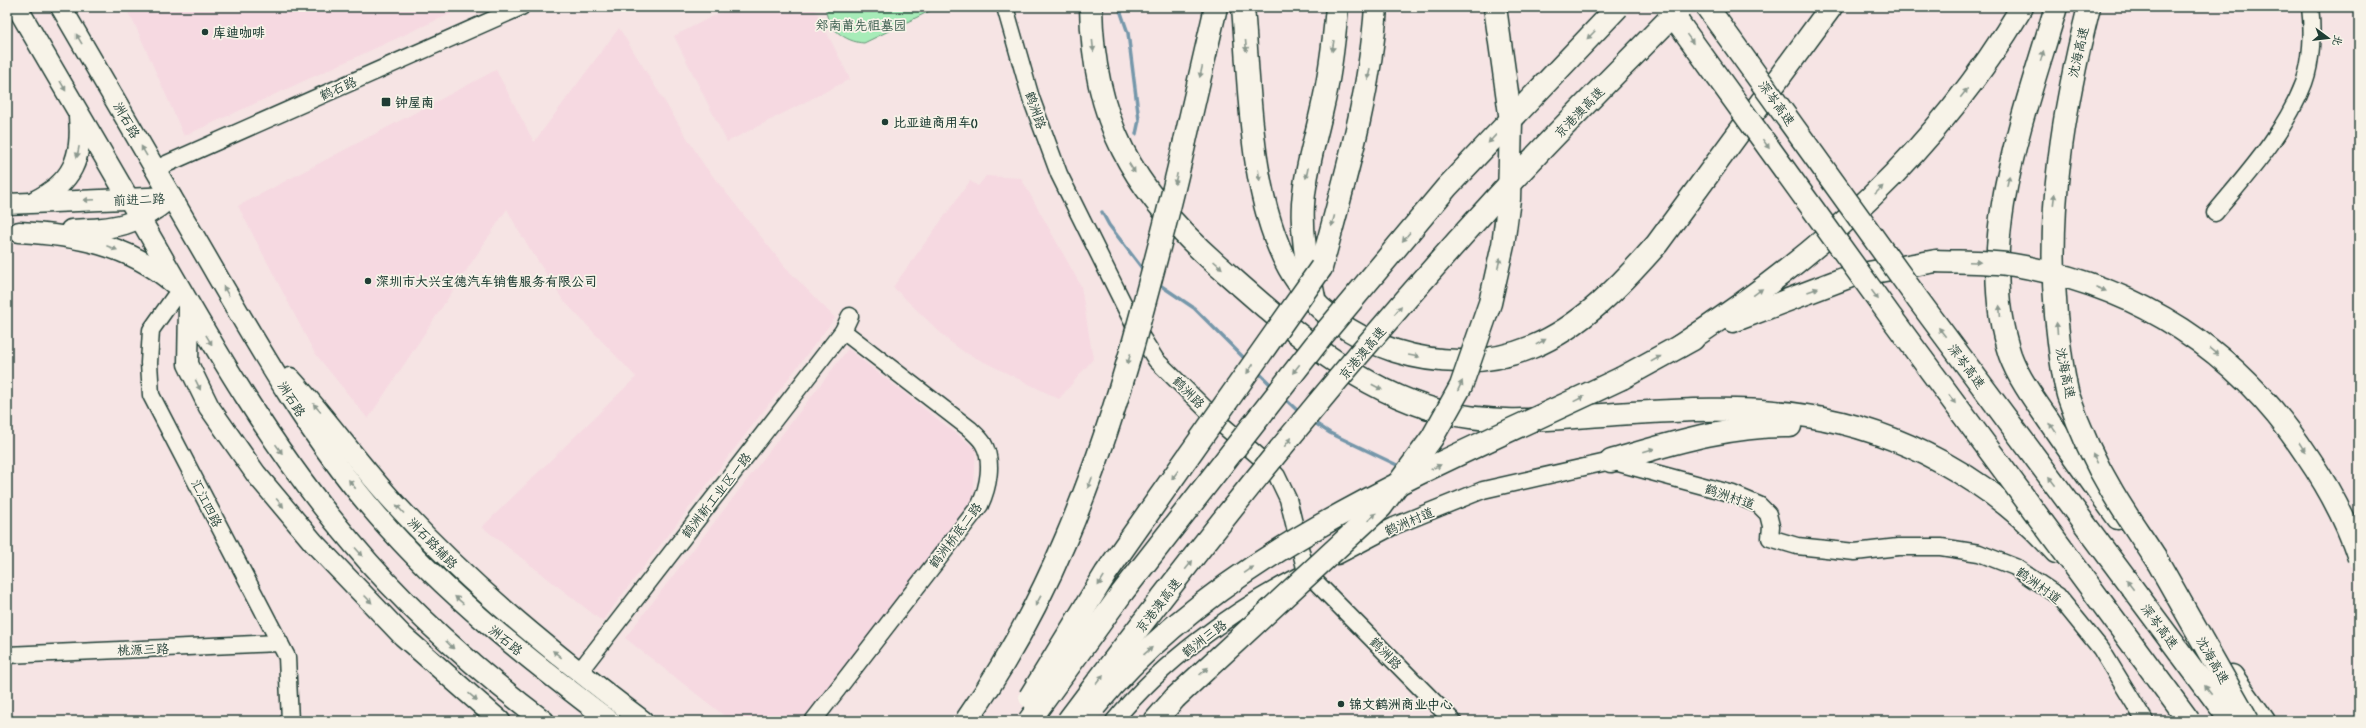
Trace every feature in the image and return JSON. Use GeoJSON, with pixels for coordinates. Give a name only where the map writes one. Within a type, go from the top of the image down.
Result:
{"type":"FeatureCollection","features":[{"type":"Feature","properties":{"kind":"highway"},"geometry":{"type":"LineString","coordinates":[[1091,7],[1095,70],[1104,105],[1129,164],[1146,188],[1181,230],[1216,264],[1305,338],[1360,378],[1411,402],[1440,411],[1491,420],[1520,422],[1615,414],[1742,410],[1809,416],[1877,434],[1933,457],[2005,504],[2043,538],[2104,612],[2184,721]]}},
{"type":"Feature","properties":{"kind":"highway"},"geometry":{"type":"LineString","coordinates":[[966,721],[980,702],[1047,585],[1069,536],[1090,481],[1118,399],[1154,272],[1216,7]]}},
{"type":"Feature","properties":{"kind":"highway"},"geometry":{"type":"LineString","coordinates":[[1243,7],[1255,141],[1262,190],[1275,236],[1289,268],[1314,301],[1331,318],[1380,346],[1436,360],[1467,361],[1499,357],[1532,347],[1565,329],[1600,303],[1630,275],[1657,244],[1831,7]]}},
{"type":"Feature","properties":{"kind":"highway"},"geometry":{"type":"LineString","coordinates":[[1314,301],[1304,235],[1303,206],[1306,177],[1323,108],[1335,36],[1337,7]]}},
{"type":"Feature","properties":{"kind":"highway"},"geometry":{"type":"LineString","coordinates":[[1016,721],[1106,573],[1321,268],[1365,97],[1374,44],[1376,7]]}},
{"type":"Feature","properties":{"kind":"highway"},"geometry":{"type":"LineString","coordinates":[[1155,721],[1175,698],[1300,585],[1381,507],[1432,438],[1460,386],[1490,303],[1503,245],[1509,199],[1511,121],[1495,7]]}},
{"type":"Feature","properties":{"kind":"highway"},"geometry":{"type":"LineString","coordinates":[[1029,721],[1122,593],[1323,335],[1448,187],[1618,7]]}},
{"type":"Feature","properties":{"kind":"highway"},"geometry":{"type":"LineString","coordinates":[[1667,7],[1886,310],[2189,721]]}},
{"type":"Feature","properties":{"kind":"highway","name":"京港澳高速"},"geometry":{"type":"LineString","coordinates":[[1068,721],[1194,558],[1359,355],[1482,214],[1681,7]]}},
{"type":"Feature","properties":{"kind":"highway","name":"深岑高速"},"geometry":{"type":"LineString","coordinates":[[1707,7],[1919,301],[2231,721]]}},
{"type":"Feature","properties":{"kind":"highway"},"geometry":{"type":"LineString","coordinates":[[1680,346],[1728,314],[1803,259],[1875,194],[1910,159],[1940,123],[2000,43],[2022,7]]}},
{"type":"Feature","properties":{"kind":"highway"},"geometry":{"type":"LineString","coordinates":[[2056,7],[2018,139],[2007,186],[2000,229],[1998,276],[2001,317],[2011,356],[2028,390],[2056,432],[2264,721]]}},
{"type":"Feature","properties":{"kind":"highway","name":"沈海高速"},"geometry":{"type":"LineString","coordinates":[[2089,7],[2074,69],[2054,206],[2052,250],[2055,298],[2059,345],[2068,394],[2088,444],[2112,491],[2158,562],[2248,721]]}},
{"type":"Feature","properties":{"kind":"highway"},"geometry":{"type":"LineString","coordinates":[[1083,721],[1147,652],[1228,585],[1274,553],[1350,508],[1622,378],[1680,346],[1744,316],[1851,276],[1936,261],[2013,265],[2087,283],[2156,314],[2201,341],[2236,369],[2266,400],[2292,433],[2336,503],[2359,558]]}},
{"type":"Feature","properties":{"kind":"highway"},"geometry":{"type":"LineString","coordinates":[[1611,461],[1704,435],[1738,428],[1802,426],[1877,434]]}},
{"type":"Feature","properties":{"kind":"main road"},"geometry":{"type":"LineString","coordinates":[[8,7],[29,28]]}},
{"type":"Feature","properties":{"kind":"main road"},"geometry":{"type":"LineString","coordinates":[[17,7],[189,306],[281,452],[353,545],[390,586],[456,651],[544,721]]}},
{"type":"Feature","properties":{"kind":"main road","name":"洲石路"},"geometry":{"type":"LineString","coordinates":[[60,7],[252,337],[334,461],[376,515],[454,596],[564,686],[610,721]]}},
{"type":"Feature","properties":{"kind":"main road"},"geometry":{"type":"LineString","coordinates":[[32,203],[52,193],[68,177],[77,159],[81,137],[79,113]]}},
{"type":"Feature","properties":{"kind":"main road","name":"前进二路"},"geometry":{"type":"LineString","coordinates":[[7,204],[171,197]]}},
{"type":"Feature","properties":{"kind":"main road","name":"前进二路"},"geometry":{"type":"LineString","coordinates":[[13,233],[98,229],[140,220],[171,197]]}},
{"type":"Feature","properties":{"kind":"main road"},"geometry":{"type":"LineString","coordinates":[[13,233],[65,236],[107,246],[147,264],[180,289]]}},
{"type":"Feature","properties":{"kind":"main road"},"geometry":{"type":"LineString","coordinates":[[189,306],[188,364],[209,408],[256,474],[314,543],[403,636],[500,721]]}},
{"type":"Feature","properties":{"kind":"main road","name":"洲石路辅路"},"geometry":{"type":"LineString","coordinates":[[252,337],[319,410],[400,510],[465,577],[580,672],[641,719]]}},
{"type":"Feature","properties":{"kind":"main road"},"geometry":{"type":"LineString","coordinates":[[564,686],[641,719]]}},
{"type":"Feature","properties":{"kind":"street","name":"鹤石路"},"geometry":{"type":"LineString","coordinates":[[155,169],[521,7]]}},
{"type":"Feature","properties":{"kind":"street","name":"鹤洲路"},"geometry":{"type":"LineString","coordinates":[[1006,7],[1031,98],[1059,174],[1134,325],[1156,360],[1220,423],[1263,460],[1276,476],[1288,499],[1306,572],[1453,721]]}},
{"type":"Feature","properties":{"kind":"street"},"geometry":{"type":"LineString","coordinates":[[2214,213],[2272,143],[2304,82],[2310,52],[2310,7]]}},
{"type":"Feature","properties":{"kind":"street","name":"汇江四路"},"geometry":{"type":"LineString","coordinates":[[180,289],[151,330],[151,395],[287,657],[290,721]]}},
{"type":"Feature","properties":{"kind":"street","name":"鹤洲新工业区一路"},"geometry":{"type":"LineString","coordinates":[[580,672],[843,331],[850,316]]}},
{"type":"Feature","properties":{"kind":"street","name":"鹤洲桥底二路"},"geometry":{"type":"LineString","coordinates":[[813,721],[980,505],[985,494],[988,474],[987,455],[983,443],[970,429],[843,331]]}},
{"type":"Feature","properties":{"kind":"street","name":"鹤洲村道"},"geometry":{"type":"LineString","coordinates":[[1306,572],[1394,526],[1483,490],[1611,461],[1733,494],[1759,505],[1768,514],[1771,526],[1770,538],[1797,546],[1855,552],[1898,547],[1941,547],[1979,553],[2015,567],[2058,596],[2100,649],[2146,721]]}},
{"type":"Feature","properties":{"kind":"street","name":"鹤洲三路"},"geometry":{"type":"LineString","coordinates":[[1114,721],[1126,707],[1193,644],[1272,590],[1306,572]]}},
{"type":"Feature","properties":{"kind":"street","name":"桃源三路"},"geometry":{"type":"LineString","coordinates":[[7,655],[280,643]]}},
{"type":"Feature","properties":{"kind":"shaded area"},"geometry":{"type":"Polygon","coordinates":[[[125,7],[465,7],[184,136],[136,27],[125,7]]]}},
{"type":"Feature","properties":{"kind":"shaded area"},"geometry":{"type":"Polygon","coordinates":[[[731,7],[814,7],[850,79],[727,142],[674,36],[731,7]]]}},
{"type":"Feature","properties":{"kind":"shaded area"},"geometry":{"type":"Polygon","coordinates":[[[619,28],[704,165],[786,268],[835,318],[602,621],[482,527],[636,377],[563,300],[518,230],[507,209],[368,419],[314,352],[238,206],[496,70],[534,142],[619,28]]]}},
{"type":"Feature","properties":{"kind":"shaded area"},"geometry":{"type":"Polygon","coordinates":[[[986,176],[1021,178],[1081,286],[1093,359],[1059,399],[964,352],[949,341],[893,287],[970,181],[978,186],[986,176]]]}},
{"type":"Feature","properties":{"kind":"shaded area"},"geometry":{"type":"Polygon","coordinates":[[[848,349],[976,449],[973,503],[805,721],[731,721],[625,638],[848,349]]]}},
{"type":"Feature","properties":{"kind":"green space","name":"郑南莆先祖墓园"},"geometry":{"type":"Polygon","coordinates":[[[826,7],[938,7],[864,43],[850,40],[838,32],[829,21],[826,7]]]}},
{"type":"Feature","properties":{"kind":"waterway"},"geometry":{"type":"LineString","coordinates":[[1119,7],[1128,33],[1139,120],[1136,134]]}},
{"type":"Feature","properties":{"kind":"waterway"},"geometry":{"type":"LineString","coordinates":[[1102,212],[1109,225],[1145,272]]}},
{"type":"Feature","properties":{"kind":"waterway"},"geometry":{"type":"LineString","coordinates":[[1157,283],[1194,308],[1247,361]]}},
{"type":"Feature","properties":{"kind":"waterway"},"geometry":{"type":"LineString","coordinates":[[1257,371],[1274,388]]}},
{"type":"Feature","properties":{"kind":"waterway"},"geometry":{"type":"LineString","coordinates":[[1284,398],[1300,413]]}},
{"type":"Feature","properties":{"kind":"waterway"},"geometry":{"type":"LineString","coordinates":[[1312,421],[1330,433],[1397,465]]}},
{"type":"Feature","properties":{"kind":"place","name":"库迪咖啡"},"geometry":{"type":"Point","coordinates":[205,32]}},
{"type":"Feature","properties":{"kind":"place","name":"钟屋南"},"geometry":{"type":"Point","coordinates":[386,102]}},
{"type":"Feature","properties":{"kind":"place","name":"比亚迪商用车()"},"geometry":{"type":"Point","coordinates":[885,122]}},
{"type":"Feature","properties":{"kind":"place","name":"深圳市大兴宝德汽车销售服务有限公司"},"geometry":{"type":"Point","coordinates":[368,281]}},
{"type":"Feature","properties":{"kind":"place","name":"锦文鹤洲商业中心"},"geometry":{"type":"Point","coordinates":[1341,704]}}]}
